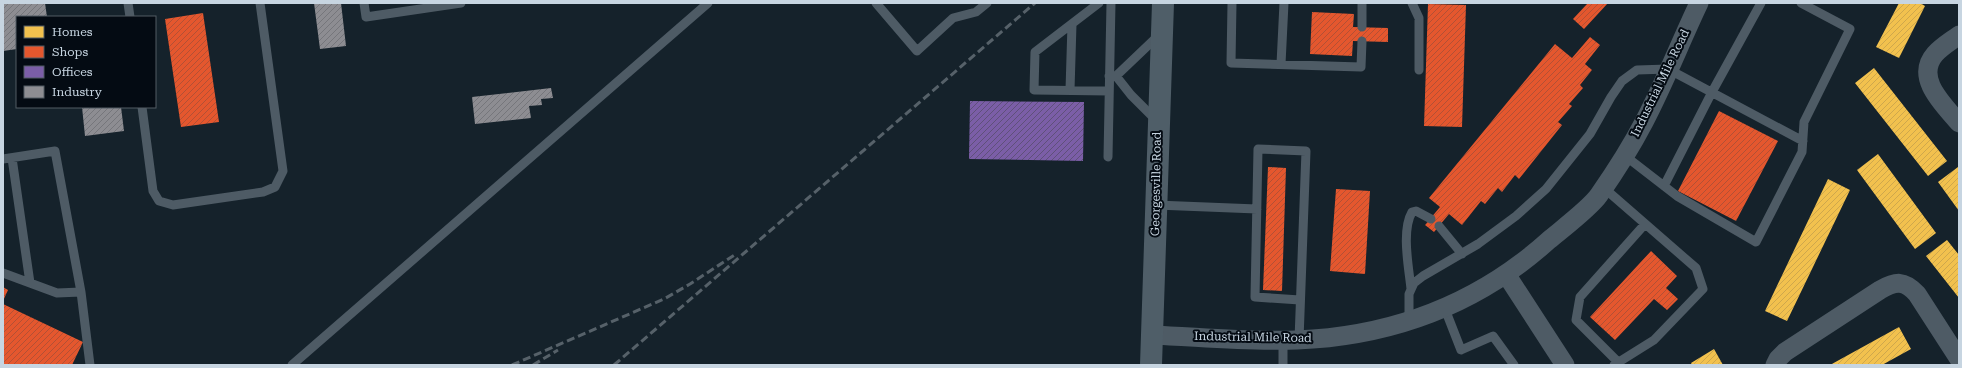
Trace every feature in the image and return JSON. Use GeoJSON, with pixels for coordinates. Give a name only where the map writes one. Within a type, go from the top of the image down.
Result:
{"type":"FeatureCollection","features":[{"type":"Feature","properties":{"kind":"main road","name":"Georgesville Road"},"geometry":{"type":"LineString","coordinates":[[1151,365],[1163,3]]}},
{"type":"Feature","properties":{"kind":"street","name":"Industrial Mile Road"},"geometry":{"type":"LineString","coordinates":[[1152,335],[1291,340],[1343,336],[1409,320],[1445,309],[1479,292],[1539,249],[1592,202],[1604,188],[1644,123],[1699,3]]}},
{"type":"Feature","properties":{"kind":"street"},"geometry":{"type":"LineString","coordinates":[[1959,35],[1935,54],[1929,63],[1928,73],[1929,84],[1959,122]]}},
{"type":"Feature","properties":{"kind":"street"},"geometry":{"type":"LineString","coordinates":[[1506,274],[1565,365]]}},
{"type":"Feature","properties":{"kind":"street"},"geometry":{"type":"LineString","coordinates":[[1775,365],[1778,359],[1785,352],[1880,290],[1890,284],[1901,283],[1910,287],[1917,294],[1959,359]]}},
{"type":"Feature","properties":{"kind":"lane"},"geometry":{"type":"LineString","coordinates":[[128,3],[130,16]]}},
{"type":"Feature","properties":{"kind":"lane"},"geometry":{"type":"LineString","coordinates":[[142,108],[153,191],[159,201],[172,205],[263,192],[275,187],[283,171],[260,3]]}},
{"type":"Feature","properties":{"kind":"lane"},"geometry":{"type":"LineString","coordinates":[[364,3],[366,17],[461,3]]}},
{"type":"Feature","properties":{"kind":"lane"},"geometry":{"type":"LineString","coordinates":[[292,365],[708,3]]}},
{"type":"Feature","properties":{"kind":"lane"},"geometry":{"type":"LineString","coordinates":[[876,3],[918,51],[953,18],[976,12],[986,3]]}},
{"type":"Feature","properties":{"kind":"lane"},"geometry":{"type":"LineString","coordinates":[[1099,3],[1035,52],[1034,90],[1109,91]]}},
{"type":"Feature","properties":{"kind":"lane"},"geometry":{"type":"LineString","coordinates":[[1108,157],[1109,91],[1113,76],[1111,3]]}},
{"type":"Feature","properties":{"kind":"lane"},"geometry":{"type":"LineString","coordinates":[[1232,3],[1231,63],[1361,67],[1362,41]]}},
{"type":"Feature","properties":{"kind":"lane"},"geometry":{"type":"LineString","coordinates":[[1281,64],[1284,3]]}},
{"type":"Feature","properties":{"kind":"lane"},"geometry":{"type":"LineString","coordinates":[[1362,3],[1362,27]]}},
{"type":"Feature","properties":{"kind":"lane"},"geometry":{"type":"LineString","coordinates":[[1412,3],[1419,18],[1419,70]]}},
{"type":"Feature","properties":{"kind":"lane"},"geometry":{"type":"LineString","coordinates":[[1664,186],[1712,92],[1761,3]]}},
{"type":"Feature","properties":{"kind":"lane"},"geometry":{"type":"LineString","coordinates":[[1624,155],[1677,196],[1756,242],[1802,152],[1804,122],[1850,29],[1801,3]]}},
{"type":"Feature","properties":{"kind":"lane"},"geometry":{"type":"LineString","coordinates":[[1070,90],[1072,24]]}},
{"type":"Feature","properties":{"kind":"lane"},"geometry":{"type":"LineString","coordinates":[[1113,76],[1161,32]]}},
{"type":"Feature","properties":{"kind":"lane"},"geometry":{"type":"LineString","coordinates":[[1409,320],[1409,294],[1414,283],[1423,276],[1462,254],[1516,216],[1546,190],[1590,134],[1622,81],[1637,70],[1668,69],[1803,141]]}},
{"type":"Feature","properties":{"kind":"lane"},"geometry":{"type":"LineString","coordinates":[[1113,76],[1158,122]]}},
{"type":"Feature","properties":{"kind":"lane"},"geometry":{"type":"LineString","coordinates":[[1283,365],[1291,340],[1300,300],[1306,151],[1258,149],[1254,297],[1300,300]]}},
{"type":"Feature","properties":{"kind":"lane"},"geometry":{"type":"LineString","coordinates":[[30,283],[7,159],[55,151],[81,292],[90,365]]}},
{"type":"Feature","properties":{"kind":"lane"},"geometry":{"type":"LineString","coordinates":[[1604,188],[1696,268],[1703,289],[1654,340],[1616,364],[1576,320],[1580,297],[1645,224]]}},
{"type":"Feature","properties":{"kind":"lane"},"geometry":{"type":"LineString","coordinates":[[1156,205],[1257,209]]}},
{"type":"Feature","properties":{"kind":"lane"},"geometry":{"type":"LineString","coordinates":[[1411,289],[1407,252],[1408,218],[1412,212],[1416,210],[1431,219]]}},
{"type":"Feature","properties":{"kind":"lane"},"geometry":{"type":"LineString","coordinates":[[1439,226],[1462,254]]}},
{"type":"Feature","properties":{"kind":"lane"},"geometry":{"type":"LineString","coordinates":[[3,273],[57,293],[81,292]]}},
{"type":"Feature","properties":{"kind":"lane"},"geometry":{"type":"LineString","coordinates":[[1445,309],[1461,350],[1494,336],[1514,365]]}},
{"type":"Feature","properties":{"kind":"building: Homes"},"geometry":{"type":"Polygon","coordinates":[[[1899,3],[1920,3],[1925,6],[1899,58],[1876,47],[1899,3]]]}},
{"type":"Feature","properties":{"kind":"building: Homes"},"geometry":{"type":"Polygon","coordinates":[[[1874,68],[1947,161],[1928,176],[1855,83],[1874,68]]]}},
{"type":"Feature","properties":{"kind":"building: Homes"},"geometry":{"type":"Polygon","coordinates":[[[1878,154],[1936,233],[1915,249],[1857,170],[1878,154]]]}},
{"type":"Feature","properties":{"kind":"building: Homes"},"geometry":{"type":"Polygon","coordinates":[[[1958,167],[1959,168],[1959,211],[1938,182],[1958,167]]]}},
{"type":"Feature","properties":{"kind":"building: Homes"},"geometry":{"type":"Polygon","coordinates":[[[1828,179],[1850,190],[1787,321],[1765,311],[1828,179]]]}},
{"type":"Feature","properties":{"kind":"building: Homes"},"geometry":{"type":"Polygon","coordinates":[[[1947,240],[1959,255],[1959,298],[1926,256],[1947,240]]]}},
{"type":"Feature","properties":{"kind":"building: Homes"},"geometry":{"type":"Polygon","coordinates":[[[1899,327],[1911,349],[1882,365],[1830,365],[1899,327]]]}},
{"type":"Feature","properties":{"kind":"building: Homes"},"geometry":{"type":"Polygon","coordinates":[[[1714,349],[1723,365],[1692,365],[1691,363],[1714,349]]]}},
{"type":"Feature","properties":{"kind":"building: Shops"},"geometry":{"type":"Polygon","coordinates":[[[1588,3],[1608,3],[1584,29],[1573,19],[1588,3]]]}},
{"type":"Feature","properties":{"kind":"building: Shops"},"geometry":{"type":"Polygon","coordinates":[[[1428,4],[1466,5],[1462,127],[1424,126],[1428,4]]]}},
{"type":"Feature","properties":{"kind":"building: Shops"},"geometry":{"type":"Polygon","coordinates":[[[1312,12],[1354,14],[1353,27],[1388,28],[1388,42],[1353,41],[1352,56],[1310,54],[1312,12]]]}},
{"type":"Feature","properties":{"kind":"building: Shops"},"geometry":{"type":"Polygon","coordinates":[[[203,13],[219,122],[181,127],[165,19],[203,13]]]}},
{"type":"Feature","properties":{"kind":"building: Shops"},"geometry":{"type":"Polygon","coordinates":[[[1590,37],[1600,45],[1585,64],[1592,70],[1580,85],[1583,88],[1569,104],[1572,106],[1558,122],[1562,125],[1519,179],[1515,175],[1502,192],[1498,188],[1485,204],[1481,201],[1462,225],[1449,214],[1434,232],[1425,225],[1440,207],[1429,198],[1555,44],[1572,58],[1590,37]]]}},
{"type":"Feature","properties":{"kind":"building: Shops"},"geometry":{"type":"Polygon","coordinates":[[[1719,111],[1778,141],[1736,221],[1678,191],[1719,111]]]}},
{"type":"Feature","properties":{"kind":"building: Shops"},"geometry":{"type":"Polygon","coordinates":[[[1268,167],[1286,168],[1282,291],[1263,290],[1268,167]]]}},
{"type":"Feature","properties":{"kind":"building: Shops"},"geometry":{"type":"Polygon","coordinates":[[[1336,189],[1370,191],[1365,274],[1330,271],[1336,189]]]}},
{"type":"Feature","properties":{"kind":"building: Shops"},"geometry":{"type":"Polygon","coordinates":[[[1651,251],[1677,276],[1666,288],[1678,299],[1667,310],[1654,299],[1615,340],[1590,317],[1651,251]]]}},
{"type":"Feature","properties":{"kind":"building: Shops"},"geometry":{"type":"Polygon","coordinates":[[[3,287],[8,290],[3,301],[3,287]]]}},
{"type":"Feature","properties":{"kind":"building: Shops"},"geometry":{"type":"Polygon","coordinates":[[[3,304],[83,342],[72,365],[3,365],[3,304]]]}},
{"type":"Feature","properties":{"kind":"building: Offices"},"geometry":{"type":"Polygon","coordinates":[[[970,101],[1084,102],[1083,161],[969,159],[970,101]]]}},
{"type":"Feature","properties":{"kind":"building: Industry"},"geometry":{"type":"Polygon","coordinates":[[[3,3],[45,3],[47,16],[16,16],[16,49],[3,51],[3,3]]]}},
{"type":"Feature","properties":{"kind":"building: Industry"},"geometry":{"type":"Polygon","coordinates":[[[314,3],[341,3],[346,46],[320,49],[314,3]]]}},
{"type":"Feature","properties":{"kind":"building: Industry"},"geometry":{"type":"Polygon","coordinates":[[[551,88],[553,98],[541,99],[542,105],[529,106],[531,118],[475,124],[472,97],[551,88]]]}},
{"type":"Feature","properties":{"kind":"building: Industry"},"geometry":{"type":"Polygon","coordinates":[[[82,108],[121,108],[124,131],[85,136],[82,108]]]}},
{"type":"Feature","properties":{"kind":"railway"},"geometry":{"type":"LineString","coordinates":[[614,365],[1035,3]]}},
{"type":"Feature","properties":{"kind":"railway"},"geometry":{"type":"LineString","coordinates":[[512,365],[664,299],[736,254]]}},
{"type":"Feature","properties":{"kind":"railway"},"geometry":{"type":"LineString","coordinates":[[533,365],[558,350]]}}]}
